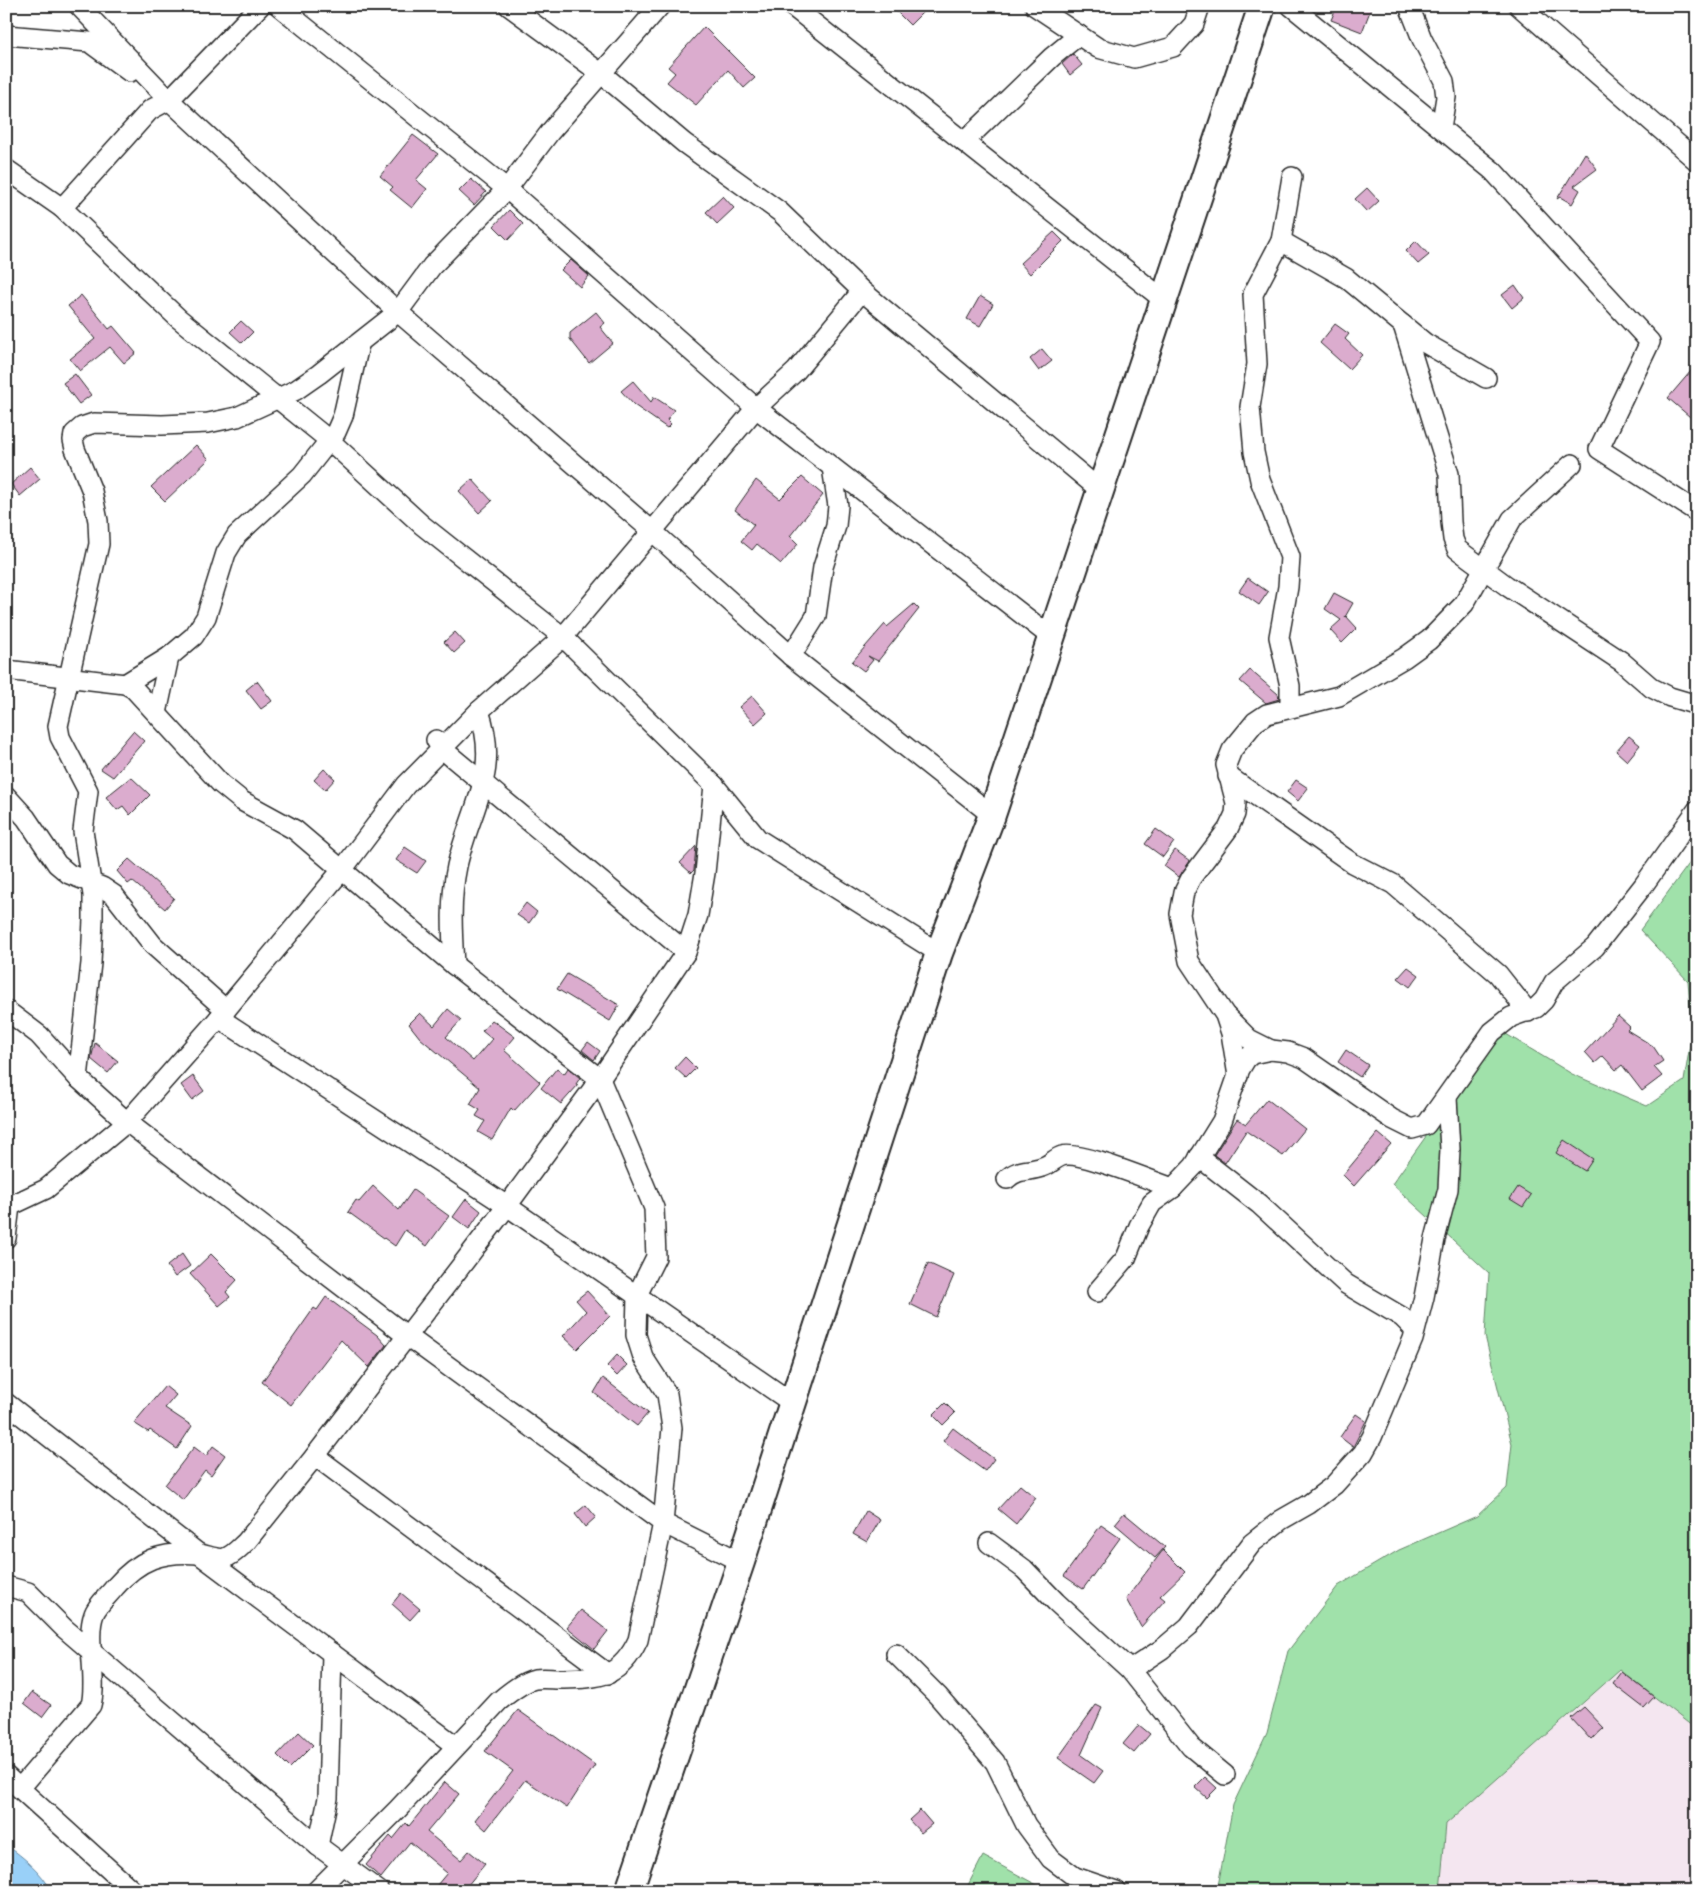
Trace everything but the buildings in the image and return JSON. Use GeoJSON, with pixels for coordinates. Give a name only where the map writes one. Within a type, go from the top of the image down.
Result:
{"type":"FeatureCollection","features":[{"type":"Feature","properties":{"kind":"main road"},"geometry":{"type":"LineString","coordinates":[[629,1891],[741,1562],[791,1402],[939,953],[992,815],[1050,636],[1262,6]]}},
{"type":"Feature","properties":{"kind":"street"},"geometry":{"type":"LineString","coordinates":[[79,6],[169,100],[398,312],[652,531],[791,656],[992,815]]}},
{"type":"Feature","properties":{"kind":"street"},"geometry":{"type":"LineString","coordinates":[[62,208],[150,110],[169,100],[260,6]]}},
{"type":"Feature","properties":{"kind":"street"},"geometry":{"type":"LineString","coordinates":[[279,6],[507,188],[756,408],[1050,636]]}},
{"type":"Feature","properties":{"kind":"street"},"geometry":{"type":"LineString","coordinates":[[509,6],[602,74],[684,143],[780,212],[862,291],[1100,490]]}},
{"type":"Feature","properties":{"kind":"street"},"geometry":{"type":"LineString","coordinates":[[78,1078],[91,962],[93,895],[83,831],[88,791],[60,737],[58,726],[71,677],[72,658],[80,633],[99,544],[98,521],[92,491],[75,449],[74,434],[82,427],[94,423],[162,425],[208,423],[237,417],[296,390],[359,345],[398,312],[432,266],[507,188],[550,132],[660,6]]}},
{"type":"Feature","properties":{"kind":"street"},"geometry":{"type":"LineString","coordinates":[[792,6],[1164,300]]}},
{"type":"Feature","properties":{"kind":"street"},"geometry":{"type":"LineString","coordinates":[[1035,6],[1098,48],[1134,58],[1173,47],[1194,24],[1200,6]]}},
{"type":"Feature","properties":{"kind":"street"},"geometry":{"type":"LineString","coordinates":[[1291,6],[1493,171],[1650,342],[1599,449],[1697,512]]}},
{"type":"Feature","properties":{"kind":"street"},"geometry":{"type":"LineString","coordinates":[[1408,6],[1422,39],[1444,81],[1446,97],[1440,128]]}},
{"type":"Feature","properties":{"kind":"street"},"geometry":{"type":"LineString","coordinates":[[1519,6],[1697,161]]}},
{"type":"Feature","properties":{"kind":"street"},"geometry":{"type":"LineString","coordinates":[[6,35],[89,42],[169,100]]}},
{"type":"Feature","properties":{"kind":"street"},"geometry":{"type":"LineString","coordinates":[[964,142],[1052,57],[1078,35]]}},
{"type":"Feature","properties":{"kind":"street"},"geometry":{"type":"LineString","coordinates":[[6,169],[62,208],[178,318],[276,400],[329,440],[422,525],[563,637],[714,785],[758,839],[939,953]]}},
{"type":"Feature","properties":{"kind":"street"},"geometry":{"type":"LineString","coordinates":[[1290,707],[1290,686],[1279,637],[1288,587],[1290,557],[1260,480],[1254,452],[1250,408],[1257,364],[1252,294],[1281,241],[1292,177]]}},
{"type":"Feature","properties":{"kind":"street"},"geometry":{"type":"LineString","coordinates":[[1281,241],[1346,278],[1425,343],[1486,378]]}},
{"type":"Feature","properties":{"kind":"street"},"geometry":{"type":"LineString","coordinates":[[6,1238],[8,1206],[46,1189],[127,1122],[222,1014],[342,870],[439,744],[563,637],[756,408],[796,371],[862,291]]}},
{"type":"Feature","properties":{"kind":"street"},"geometry":{"type":"LineString","coordinates":[[1403,325],[1449,474],[1453,540],[1457,549],[1465,557],[1484,568],[1507,586],[1621,661],[1652,688],[1670,697],[1697,705]]}},
{"type":"Feature","properties":{"kind":"street"},"geometry":{"type":"LineString","coordinates":[[124,684],[169,658],[194,636],[206,616],[226,553],[237,536],[302,475],[336,432],[343,416],[359,345]]}},
{"type":"Feature","properties":{"kind":"street"},"geometry":{"type":"LineString","coordinates":[[1271,1050],[1250,1039],[1225,1015],[1189,961],[1180,914],[1184,892],[1191,878],[1228,828],[1235,814],[1236,803],[1226,765],[1232,750],[1255,722],[1277,710],[1340,696],[1404,658],[1429,640],[1464,604],[1512,519],[1572,464]]}},
{"type":"Feature","properties":{"kind":"street"},"geometry":{"type":"LineString","coordinates":[[791,656],[816,616],[822,567],[836,526],[838,506],[832,467]]}},
{"type":"Feature","properties":{"kind":"street"},"geometry":{"type":"LineString","coordinates":[[157,713],[169,658]]}},
{"type":"Feature","properties":{"kind":"street"},"geometry":{"type":"LineString","coordinates":[[6,670],[124,684],[134,689],[221,784],[242,802],[295,830],[454,965],[600,1079],[654,1208],[656,1257],[637,1295],[636,1336],[644,1357],[667,1394],[672,1428],[663,1523],[638,1640],[624,1664],[608,1674],[582,1678],[535,1679],[514,1690],[499,1701],[398,1809],[316,1891]]}},
{"type":"Feature","properties":{"kind":"street"},"geometry":{"type":"LineString","coordinates":[[454,965],[452,900],[457,867],[466,833],[485,785],[488,746],[486,730],[479,711]]}},
{"type":"Feature","properties":{"kind":"street"},"geometry":{"type":"LineString","coordinates":[[439,744],[485,785],[686,952]]}},
{"type":"Feature","properties":{"kind":"street"},"geometry":{"type":"LineString","coordinates":[[1228,776],[1352,864],[1393,884],[1498,974],[1528,1012]]}},
{"type":"Feature","properties":{"kind":"street"},"geometry":{"type":"LineString","coordinates":[[133,1891],[14,1781],[91,1705],[94,1692],[92,1652],[94,1614],[130,1570],[155,1556],[199,1554],[224,1559],[234,1554],[246,1542],[315,1456],[507,1206],[600,1079],[686,952],[698,915],[705,873],[714,785]]}},
{"type":"Feature","properties":{"kind":"street"},"geometry":{"type":"LineString","coordinates":[[6,796],[26,818],[57,864],[69,874],[102,887],[114,895],[152,945],[222,1014],[507,1206],[791,1402]]}},
{"type":"Feature","properties":{"kind":"street"},"geometry":{"type":"LineString","coordinates":[[1096,1292],[1126,1258],[1139,1226],[1152,1203],[1173,1188],[1199,1158],[1222,1121],[1246,1059],[1260,1050],[1288,1052],[1304,1058],[1392,1119],[1412,1129],[1426,1125],[1492,1032],[1511,1017],[1528,1012],[1544,1000],[1560,976],[1595,947],[1697,810]]}},
{"type":"Feature","properties":{"kind":"street"},"geometry":{"type":"LineString","coordinates":[[6,1010],[39,1035],[78,1078],[127,1122],[407,1336],[663,1523],[741,1562]]}},
{"type":"Feature","properties":{"kind":"street"},"geometry":{"type":"LineString","coordinates":[[1225,1015],[1231,1033],[1238,1076]]}},
{"type":"Feature","properties":{"kind":"street"},"geometry":{"type":"LineString","coordinates":[[1130,1670],[1162,1649],[1189,1626],[1252,1543],[1281,1520],[1309,1504],[1334,1485],[1363,1453],[1398,1377],[1415,1330],[1448,1189],[1450,1150],[1446,1098]]}},
{"type":"Feature","properties":{"kind":"street"},"geometry":{"type":"LineString","coordinates":[[1007,1179],[1013,1172],[1042,1168],[1061,1156],[1072,1154],[1097,1160],[1173,1188]]}},
{"type":"Feature","properties":{"kind":"street"},"geometry":{"type":"LineString","coordinates":[[1199,1158],[1258,1204],[1346,1284],[1402,1318],[1415,1330]]}},
{"type":"Feature","properties":{"kind":"street"},"geometry":{"type":"LineString","coordinates":[[6,1403],[199,1554],[456,1746]]}},
{"type":"Feature","properties":{"kind":"street"},"geometry":{"type":"LineString","coordinates":[[315,1456],[608,1674]]}},
{"type":"Feature","properties":{"kind":"street"},"geometry":{"type":"LineString","coordinates":[[989,1543],[1024,1569],[1056,1602],[1130,1670],[1191,1747],[1225,1775]]}},
{"type":"Feature","properties":{"kind":"street"},"geometry":{"type":"LineString","coordinates":[[6,1586],[28,1592],[92,1652],[318,1846],[341,1865],[379,1891]]}},
{"type":"Feature","properties":{"kind":"street"},"geometry":{"type":"LineString","coordinates":[[318,1846],[328,1798],[332,1653]]}},
{"type":"Feature","properties":{"kind":"street"},"geometry":{"type":"LineString","coordinates":[[896,1654],[938,1696],[995,1762],[1026,1825],[1051,1859],[1075,1877],[1116,1891]]}},
{"type":"Feature","properties":{"kind":"shaded area"},"geometry":{"type":"Polygon","coordinates":[[[1621,1670],[1697,1730],[1697,1891],[1440,1891],[1446,1824],[1621,1670]]]}},
{"type":"Feature","properties":{"kind":"green space"},"geometry":{"type":"Polygon","coordinates":[[[1697,853],[1697,1730],[1620,1670],[1446,1824],[1440,1891],[1219,1891],[1218,1886],[1233,1805],[1267,1733],[1288,1651],[1338,1586],[1399,1550],[1477,1516],[1507,1488],[1512,1444],[1485,1336],[1489,1273],[1392,1184],[1501,1031],[1572,1074],[1647,1106],[1684,1081],[1692,1033],[1688,981],[1640,930],[1697,853]]]}},
{"type":"Feature","properties":{"kind":"green space"},"geometry":{"type":"Polygon","coordinates":[[[983,1856],[1048,1891],[965,1891],[983,1856]]]}},
{"type":"Feature","properties":{"kind":"water"},"geometry":{"type":"Polygon","coordinates":[[[6,1845],[32,1865],[52,1891],[6,1891],[6,1845]]]}},
{"type":"Feature","properties":{"kind":"waterway"},"geometry":{"type":"LineString","coordinates":[[1412,1891],[1422,1888],[1427,1891]]}}]}
